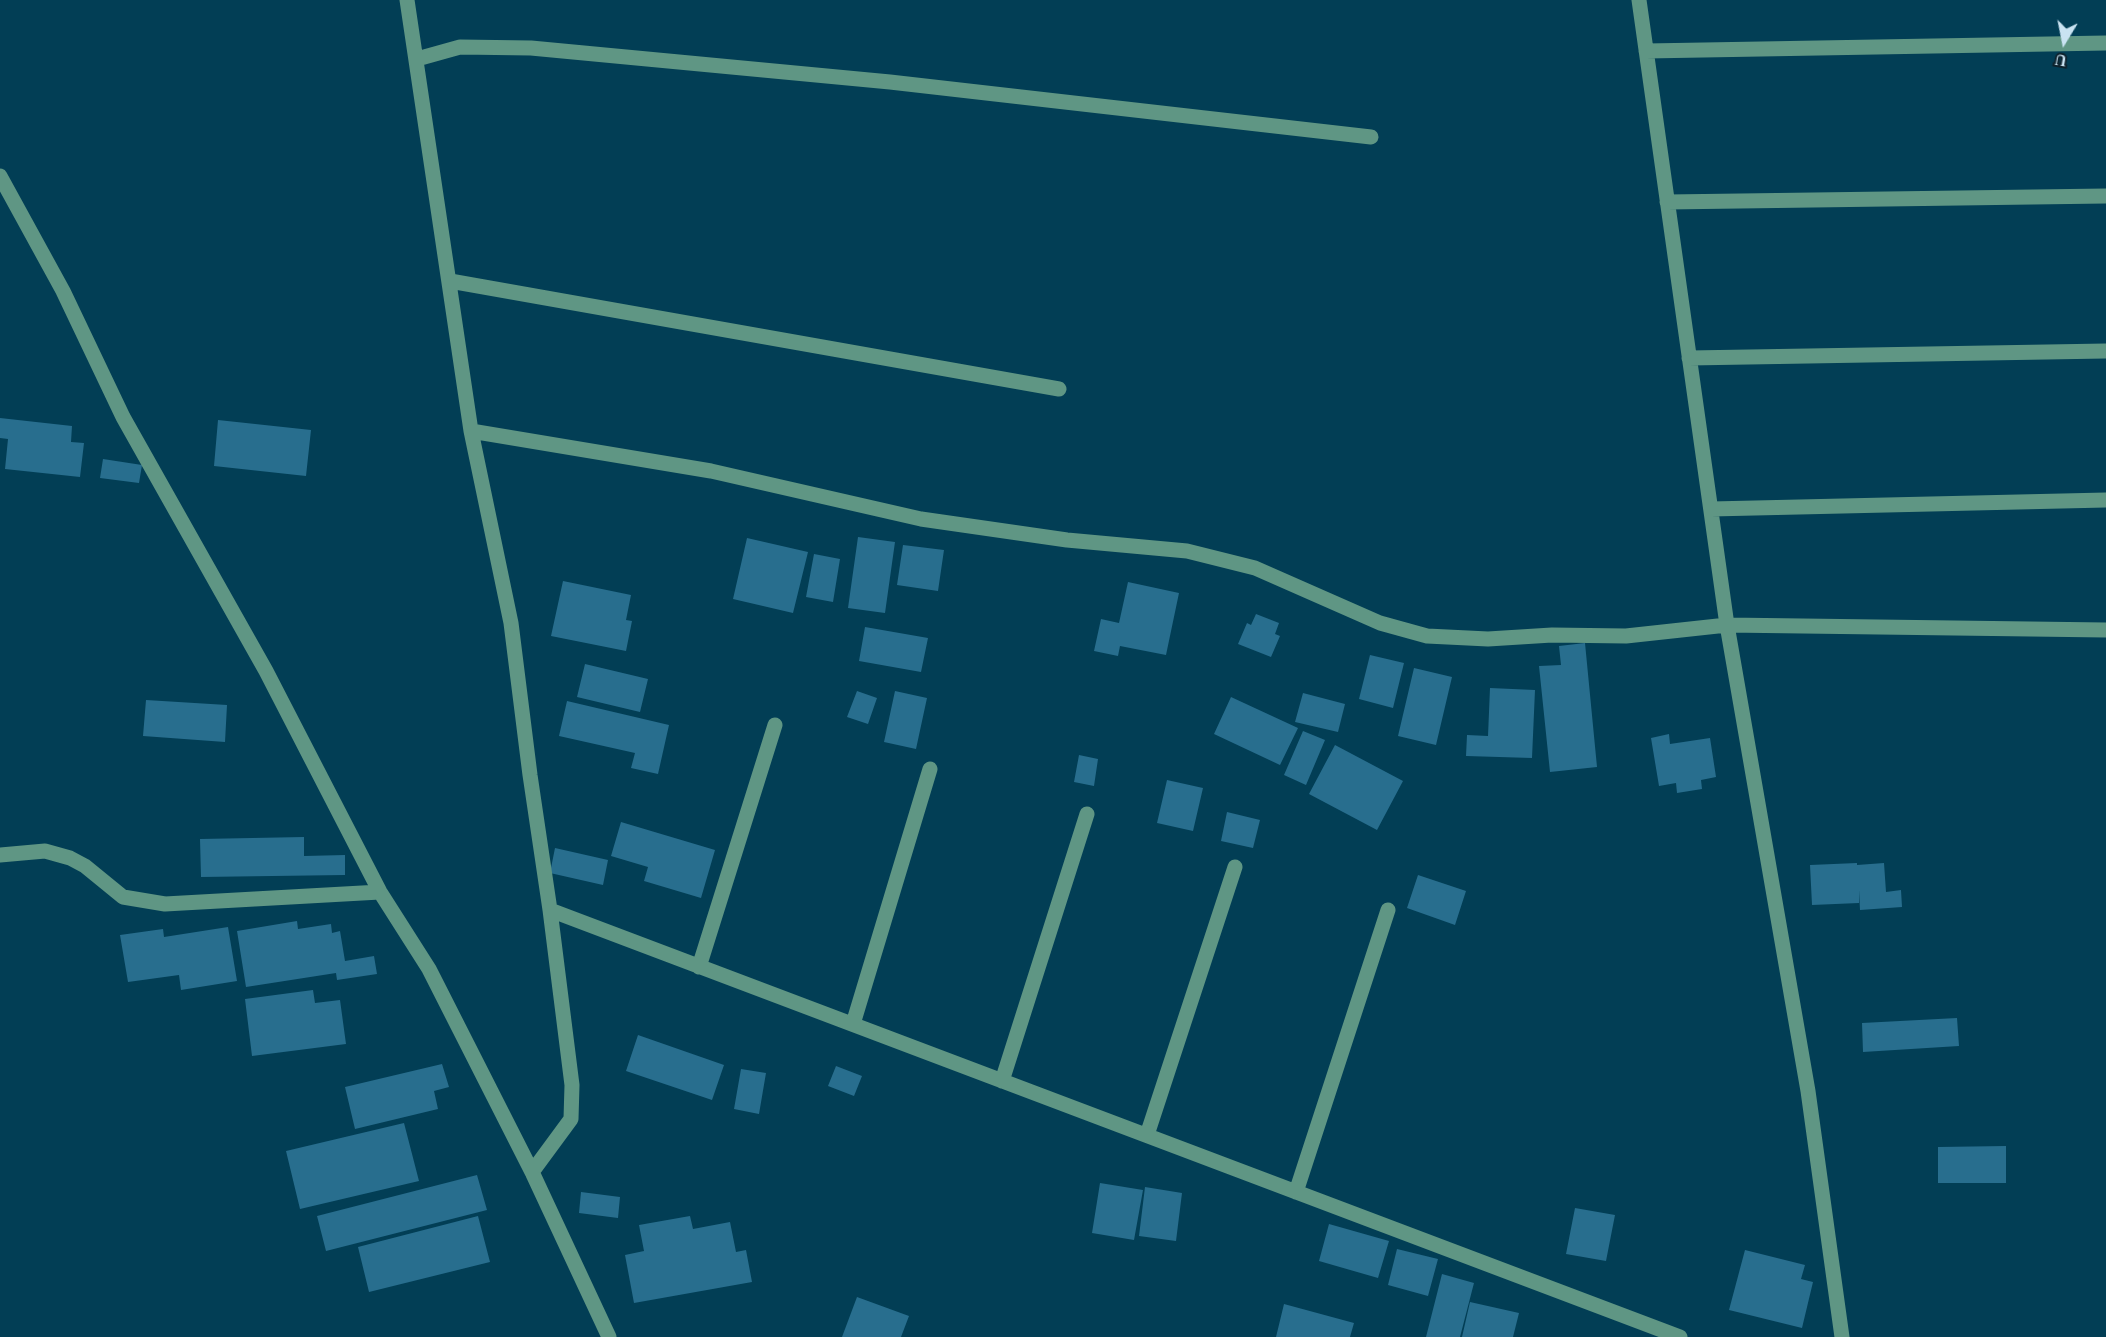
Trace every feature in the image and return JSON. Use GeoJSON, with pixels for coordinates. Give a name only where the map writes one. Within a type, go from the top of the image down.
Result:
{"type":"FeatureCollection","features":[{"type":"Feature","properties":{"kind":"street"},"geometry":{"type":"LineString","coordinates":[[407,0],[471,431],[512,623],[572,1085],[571,1119],[532,1173]]}},
{"type":"Feature","properties":{"kind":"street"},"geometry":{"type":"LineString","coordinates":[[1639,0],[1727,625],[1808,1091],[1842,1337]]}},
{"type":"Feature","properties":{"kind":"street"},"geometry":{"type":"LineString","coordinates":[[1647,51],[2106,43]]}},
{"type":"Feature","properties":{"kind":"street"},"geometry":{"type":"LineString","coordinates":[[417,59],[460,47],[531,48],[891,82],[1371,137]]}},
{"type":"Feature","properties":{"kind":"street"},"geometry":{"type":"LineString","coordinates":[[0,176],[63,291],[123,417],[266,670],[380,892],[429,969],[532,1173],[609,1337]]}},
{"type":"Feature","properties":{"kind":"street"},"geometry":{"type":"LineString","coordinates":[[1667,202],[2106,196]]}},
{"type":"Feature","properties":{"kind":"street"},"geometry":{"type":"LineString","coordinates":[[450,281],[1059,389]]}},
{"type":"Feature","properties":{"kind":"street"},"geometry":{"type":"LineString","coordinates":[[1689,358],[2106,351]]}},
{"type":"Feature","properties":{"kind":"street"},"geometry":{"type":"LineString","coordinates":[[471,431],[711,471],[921,519],[1067,540],[1187,551],[1255,568],[1380,623],[1427,636],[1488,639],[1552,635],[1626,636],[1727,625],[2106,630]]}},
{"type":"Feature","properties":{"kind":"street"},"geometry":{"type":"LineString","coordinates":[[1711,509],[2106,500]]}},
{"type":"Feature","properties":{"kind":"street"},"geometry":{"type":"LineString","coordinates":[[699,966],[775,725]]}},
{"type":"Feature","properties":{"kind":"street"},"geometry":{"type":"LineString","coordinates":[[853,1024],[930,769]]}},
{"type":"Feature","properties":{"kind":"street"},"geometry":{"type":"LineString","coordinates":[[1002,1081],[1087,814]]}},
{"type":"Feature","properties":{"kind":"street"},"geometry":{"type":"LineString","coordinates":[[0,855],[45,851],[70,858],[86,866],[123,897],[165,904],[380,892]]}},
{"type":"Feature","properties":{"kind":"street"},"geometry":{"type":"LineString","coordinates":[[1146,1135],[1235,867]]}},
{"type":"Feature","properties":{"kind":"street"},"geometry":{"type":"LineString","coordinates":[[550,910],[1680,1337]]}},
{"type":"Feature","properties":{"kind":"street"},"geometry":{"type":"LineString","coordinates":[[1296,1192],[1388,910]]}},
{"type":"Feature","properties":{"kind":"building"},"geometry":{"type":"Polygon","coordinates":[[[0,418],[72,426],[71,442],[84,443],[80,477],[5,469],[8,439],[0,438],[0,418]]]}},
{"type":"Feature","properties":{"kind":"building"},"geometry":{"type":"Polygon","coordinates":[[[218,420],[311,430],[306,476],[214,466],[218,420]]]}},
{"type":"Feature","properties":{"kind":"building"},"geometry":{"type":"Polygon","coordinates":[[[103,459],[142,465],[139,483],[100,478],[103,459]]]}},
{"type":"Feature","properties":{"kind":"building"},"geometry":{"type":"Polygon","coordinates":[[[858,537],[895,542],[885,613],[848,608],[858,537]]]}},
{"type":"Feature","properties":{"kind":"building"},"geometry":{"type":"Polygon","coordinates":[[[747,538],[808,552],[793,613],[733,599],[747,538]]]}},
{"type":"Feature","properties":{"kind":"building"},"geometry":{"type":"Polygon","coordinates":[[[903,545],[944,550],[938,591],[897,585],[903,545]]]}},
{"type":"Feature","properties":{"kind":"building"},"geometry":{"type":"Polygon","coordinates":[[[814,554],[840,559],[833,602],[806,597],[814,554]]]}},
{"type":"Feature","properties":{"kind":"building"},"geometry":{"type":"Polygon","coordinates":[[[563,581],[631,595],[626,620],[632,621],[626,651],[551,636],[563,581]]]}},
{"type":"Feature","properties":{"kind":"building"},"geometry":{"type":"Polygon","coordinates":[[[1128,582],[1179,593],[1166,655],[1120,646],[1118,656],[1094,651],[1101,619],[1119,623],[1128,582]]]}},
{"type":"Feature","properties":{"kind":"building"},"geometry":{"type":"Polygon","coordinates":[[[1256,614],[1279,623],[1275,634],[1280,636],[1271,657],[1238,644],[1247,623],[1251,625],[1256,614]]]}},
{"type":"Feature","properties":{"kind":"building"},"geometry":{"type":"Polygon","coordinates":[[[865,627],[928,638],[921,672],[859,661],[865,627]]]}},
{"type":"Feature","properties":{"kind":"building"},"geometry":{"type":"Polygon","coordinates":[[[1585,643],[1597,767],[1550,772],[1539,666],[1561,665],[1559,646],[1585,643]]]}},
{"type":"Feature","properties":{"kind":"building"},"geometry":{"type":"Polygon","coordinates":[[[1370,655],[1404,663],[1393,708],[1359,699],[1370,655]]]}},
{"type":"Feature","properties":{"kind":"building"},"geometry":{"type":"Polygon","coordinates":[[[585,664],[648,679],[640,712],[577,697],[585,664]]]}},
{"type":"Feature","properties":{"kind":"building"},"geometry":{"type":"Polygon","coordinates":[[[1414,668],[1452,677],[1436,745],[1398,736],[1414,668]]]}},
{"type":"Feature","properties":{"kind":"building"},"geometry":{"type":"Polygon","coordinates":[[[1490,688],[1535,690],[1532,758],[1466,756],[1467,735],[1488,736],[1490,688]]]}},
{"type":"Feature","properties":{"kind":"building"},"geometry":{"type":"Polygon","coordinates":[[[857,691],[877,698],[868,724],[847,717],[857,691]]]}},
{"type":"Feature","properties":{"kind":"building"},"geometry":{"type":"Polygon","coordinates":[[[895,691],[927,698],[916,749],[884,742],[895,691]]]}},
{"type":"Feature","properties":{"kind":"building"},"geometry":{"type":"Polygon","coordinates":[[[1303,693],[1345,704],[1338,732],[1295,722],[1303,693]]]}},
{"type":"Feature","properties":{"kind":"building"},"geometry":{"type":"Polygon","coordinates":[[[1231,697],[1298,728],[1280,765],[1214,734],[1231,697]]]}},
{"type":"Feature","properties":{"kind":"building"},"geometry":{"type":"Polygon","coordinates":[[[146,700],[227,705],[225,742],[143,736],[146,700]]]}},
{"type":"Feature","properties":{"kind":"building"},"geometry":{"type":"Polygon","coordinates":[[[567,701],[669,725],[658,774],[631,768],[635,753],[559,736],[567,701]]]}},
{"type":"Feature","properties":{"kind":"building"},"geometry":{"type":"Polygon","coordinates":[[[1303,731],[1325,740],[1306,785],[1284,775],[1303,731]]]}},
{"type":"Feature","properties":{"kind":"building"},"geometry":{"type":"Polygon","coordinates":[[[1669,734],[1670,744],[1710,738],[1716,777],[1701,780],[1702,789],[1677,793],[1676,783],[1659,786],[1651,738],[1669,734]]]}},
{"type":"Feature","properties":{"kind":"building"},"geometry":{"type":"Polygon","coordinates":[[[1335,745],[1403,781],[1377,830],[1309,794],[1335,745]]]}},
{"type":"Feature","properties":{"kind":"building"},"geometry":{"type":"Polygon","coordinates":[[[1079,755],[1098,759],[1094,786],[1074,782],[1079,755]]]}},
{"type":"Feature","properties":{"kind":"building"},"geometry":{"type":"Polygon","coordinates":[[[1167,780],[1203,788],[1193,831],[1157,823],[1167,780]]]}},
{"type":"Feature","properties":{"kind":"building"},"geometry":{"type":"Polygon","coordinates":[[[1227,812],[1260,820],[1253,848],[1221,841],[1227,812]]]}},
{"type":"Feature","properties":{"kind":"building"},"geometry":{"type":"Polygon","coordinates":[[[621,822],[715,850],[701,898],[644,881],[648,867],[611,856],[621,822]]]}},
{"type":"Feature","properties":{"kind":"building"},"geometry":{"type":"Polygon","coordinates":[[[304,837],[304,856],[345,855],[345,875],[201,877],[200,839],[304,837]]]}},
{"type":"Feature","properties":{"kind":"building"},"geometry":{"type":"Polygon","coordinates":[[[555,848],[608,860],[603,885],[550,873],[555,848]]]}},
{"type":"Feature","properties":{"kind":"building"},"geometry":{"type":"Polygon","coordinates":[[[1857,863],[1857,865],[1884,863],[1886,892],[1901,890],[1902,907],[1860,910],[1859,890],[1859,903],[1812,905],[1810,865],[1857,863]]]}},
{"type":"Feature","properties":{"kind":"building"},"geometry":{"type":"Polygon","coordinates":[[[1418,875],[1466,891],[1455,925],[1407,908],[1418,875]]]}},
{"type":"Feature","properties":{"kind":"building"},"geometry":{"type":"Polygon","coordinates":[[[297,921],[298,929],[331,924],[332,933],[340,931],[345,961],[374,956],[377,974],[337,980],[336,973],[246,987],[237,931],[297,921]]]}},
{"type":"Feature","properties":{"kind":"building"},"geometry":{"type":"Polygon","coordinates":[[[228,927],[237,981],[181,990],[179,975],[128,982],[120,935],[163,929],[164,937],[228,927]]]}},
{"type":"Feature","properties":{"kind":"building"},"geometry":{"type":"Polygon","coordinates":[[[313,990],[315,1003],[340,1000],[346,1044],[252,1056],[245,999],[313,990]]]}},
{"type":"Feature","properties":{"kind":"building"},"geometry":{"type":"Polygon","coordinates":[[[1957,1018],[1959,1046],[1863,1052],[1862,1023],[1957,1018]]]}},
{"type":"Feature","properties":{"kind":"building"},"geometry":{"type":"Polygon","coordinates":[[[638,1035],[724,1065],[712,1100],[626,1071],[638,1035]]]}},
{"type":"Feature","properties":{"kind":"building"},"geometry":{"type":"Polygon","coordinates":[[[442,1064],[449,1087],[434,1091],[438,1109],[355,1129],[345,1087],[442,1064]]]}},
{"type":"Feature","properties":{"kind":"building"},"geometry":{"type":"Polygon","coordinates":[[[836,1066],[862,1076],[854,1096],[828,1086],[836,1066]]]}},
{"type":"Feature","properties":{"kind":"building"},"geometry":{"type":"Polygon","coordinates":[[[741,1069],[766,1073],[759,1114],[734,1109],[741,1069]]]}},
{"type":"Feature","properties":{"kind":"building"},"geometry":{"type":"Polygon","coordinates":[[[404,1123],[419,1181],[300,1209],[286,1151],[404,1123]]]}},
{"type":"Feature","properties":{"kind":"building"},"geometry":{"type":"Polygon","coordinates":[[[2006,1146],[2006,1183],[1938,1183],[1938,1147],[2006,1146]]]}},
{"type":"Feature","properties":{"kind":"building"},"geometry":{"type":"Polygon","coordinates":[[[477,1175],[487,1210],[326,1251],[317,1216],[477,1175]]]}},
{"type":"Feature","properties":{"kind":"building"},"geometry":{"type":"Polygon","coordinates":[[[1100,1183],[1143,1190],[1134,1240],[1092,1233],[1100,1183]]]}},
{"type":"Feature","properties":{"kind":"building"},"geometry":{"type":"Polygon","coordinates":[[[1145,1187],[1182,1193],[1176,1241],[1139,1236],[1145,1187]]]}},
{"type":"Feature","properties":{"kind":"building"},"geometry":{"type":"Polygon","coordinates":[[[581,1192],[620,1197],[618,1218],[579,1213],[581,1192]]]}},
{"type":"Feature","properties":{"kind":"building"},"geometry":{"type":"Polygon","coordinates":[[[1575,1208],[1615,1215],[1606,1261],[1566,1254],[1575,1208]]]}},
{"type":"Feature","properties":{"kind":"building"},"geometry":{"type":"Polygon","coordinates":[[[478,1216],[490,1262],[369,1292],[358,1247],[478,1216]]]}},
{"type":"Feature","properties":{"kind":"building"},"geometry":{"type":"Polygon","coordinates":[[[690,1216],[693,1229],[730,1222],[736,1252],[746,1250],[752,1282],[634,1303],[625,1255],[644,1251],[639,1225],[690,1216]]]}},
{"type":"Feature","properties":{"kind":"building"},"geometry":{"type":"Polygon","coordinates":[[[1329,1224],[1389,1241],[1378,1278],[1319,1261],[1329,1224]]]}},
{"type":"Feature","properties":{"kind":"building"},"geometry":{"type":"Polygon","coordinates":[[[1397,1249],[1438,1259],[1428,1296],[1388,1285],[1397,1249]]]}},
{"type":"Feature","properties":{"kind":"building"},"geometry":{"type":"Polygon","coordinates":[[[1745,1250],[1805,1265],[1801,1279],[1813,1282],[1802,1328],[1729,1310],[1745,1250]]]}},
{"type":"Feature","properties":{"kind":"building"},"geometry":{"type":"Polygon","coordinates":[[[1442,1274],[1474,1283],[1460,1337],[1426,1337],[1442,1274]]]}},
{"type":"Feature","properties":{"kind":"building"},"geometry":{"type":"Polygon","coordinates":[[[857,1297],[909,1316],[901,1337],[842,1337],[857,1297]]]}},
{"type":"Feature","properties":{"kind":"building"},"geometry":{"type":"Polygon","coordinates":[[[1470,1302],[1519,1313],[1513,1337],[1462,1337],[1470,1302]]]}},
{"type":"Feature","properties":{"kind":"building"},"geometry":{"type":"Polygon","coordinates":[[[1284,1304],[1354,1323],[1350,1337],[1276,1337],[1284,1304]]]}}]}
